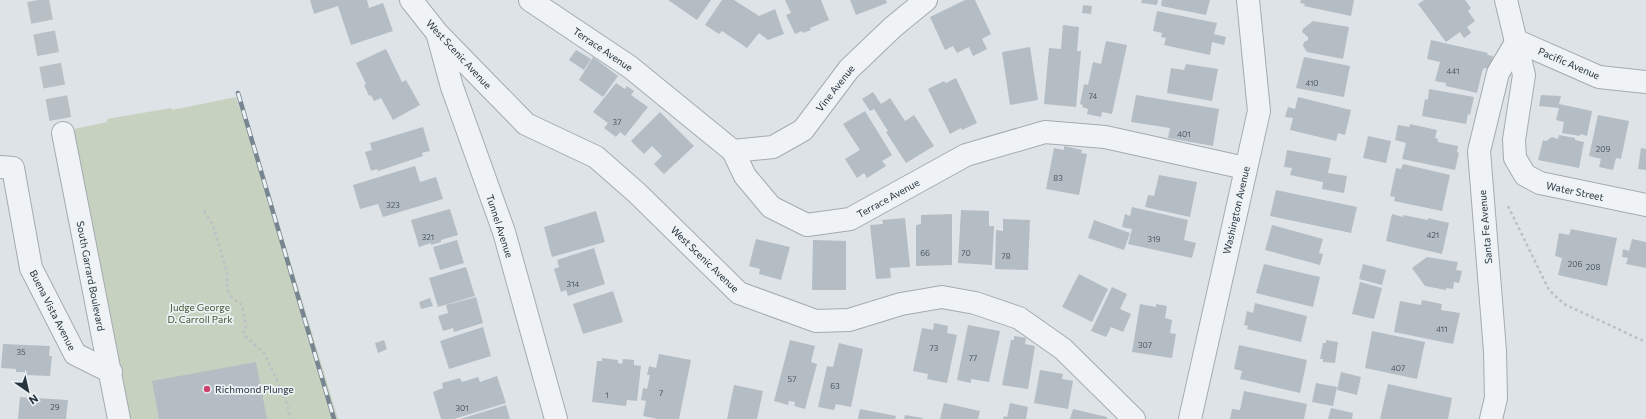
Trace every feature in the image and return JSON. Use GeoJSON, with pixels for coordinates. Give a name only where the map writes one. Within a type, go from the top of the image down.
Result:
{"type":"FeatureCollection","features":[{"type":"Feature","properties":{"kind":"street","name":"West Scenic Avenue"},"geometry":{"type":"LineString","coordinates":[[411,0],[438,34],[526,124],[596,157],[632,188],[738,293],[816,321],[849,320],[901,304],[942,297],[975,303],[1019,318],[1063,348],[1134,419]]}},
{"type":"Feature","properties":{"kind":"street","name":"Terrace Avenue"},"geometry":{"type":"LineString","coordinates":[[530,0],[630,67],[733,151],[745,176],[772,207],[807,225],[850,219],[966,154],[1045,132],[1105,137],[1245,168]]}},
{"type":"Feature","properties":{"kind":"street","name":"Vine Avenue"},"geometry":{"type":"LineString","coordinates":[[733,151],[772,147],[804,130],[849,69],[893,26],[926,0]]}},
{"type":"Feature","properties":{"kind":"street","name":"Washington Avenue"},"geometry":{"type":"LineString","coordinates":[[1190,419],[1245,168],[1259,111],[1248,0]]}},
{"type":"Feature","properties":{"kind":"street","name":"Water Street"},"geometry":{"type":"LineString","coordinates":[[1506,0],[1524,75],[1514,140],[1515,158],[1525,175],[1540,184],[1646,205]]}},
{"type":"Feature","properties":{"kind":"street","name":"Tunnel Avenue"},"geometry":{"type":"LineString","coordinates":[[438,34],[454,94],[504,232],[556,419]]}},
{"type":"Feature","properties":{"kind":"street","name":"Pacific Avenue"},"geometry":{"type":"LineString","coordinates":[[1517,41],[1599,76],[1646,82]]}},
{"type":"Feature","properties":{"kind":"street","name":"Santa Fe Avenue"},"geometry":{"type":"LineString","coordinates":[[1491,419],[1496,398],[1495,351],[1479,151],[1498,73],[1517,41]]}},
{"type":"Feature","properties":{"kind":"street","name":"South Garrard Boulevard"},"geometry":{"type":"LineString","coordinates":[[63,133],[119,419]]}},
{"type":"Feature","properties":{"kind":"street","name":"Buena Vista Avenue"},"geometry":{"type":"LineString","coordinates":[[0,167],[13,168],[31,268],[75,354],[111,372]]}},
{"type":"Feature","properties":{"kind":"path"},"geometry":{"type":"LineString","coordinates":[[1506,203],[1549,290],[1564,304],[1646,342]]}},
{"type":"Feature","properties":{"kind":"path"},"geometry":{"type":"LineString","coordinates":[[204,211],[212,225],[227,272],[227,289],[232,298],[242,305],[246,326],[243,334],[265,354],[286,401],[291,419]]}},
{"type":"Feature","properties":{"kind":"green space","name":"Judge George D. Carroll Park"},"geometry":{"type":"Polygon","coordinates":[[[236,97],[272,201],[338,419],[112,419],[74,129],[107,122],[107,119],[171,108],[172,110],[236,97]]]}},
{"type":"Feature","properties":{"kind":"building"},"geometry":{"type":"Polygon","coordinates":[[[310,0],[367,0],[369,8],[383,3],[393,31],[351,45],[338,6],[314,14],[310,0]]]}},
{"type":"Feature","properties":{"kind":"building"},"geometry":{"type":"Polygon","coordinates":[[[668,0],[711,0],[697,20],[668,0]]]}},
{"type":"Feature","properties":{"kind":"building"},"geometry":{"type":"Polygon","coordinates":[[[722,0],[734,0],[759,16],[775,9],[784,34],[768,40],[759,33],[747,48],[722,31],[719,34],[705,25],[722,0]]]}},
{"type":"Feature","properties":{"kind":"building"},"geometry":{"type":"Polygon","coordinates":[[[785,0],[821,0],[829,20],[810,28],[811,30],[803,33],[802,31],[795,34],[786,15],[791,13],[785,0]]]}},
{"type":"Feature","properties":{"kind":"building"},"geometry":{"type":"Polygon","coordinates":[[[850,0],[886,0],[887,3],[856,15],[850,0]]]}},
{"type":"Feature","properties":{"kind":"building"},"geometry":{"type":"Polygon","coordinates":[[[965,0],[975,0],[991,34],[982,39],[987,49],[973,56],[969,47],[957,53],[953,46],[945,50],[930,17],[965,0]]]}},
{"type":"Feature","properties":{"kind":"building"},"geometry":{"type":"Polygon","coordinates":[[[1142,0],[1158,0],[1157,5],[1141,3],[1142,0]]]}},
{"type":"Feature","properties":{"kind":"building"},"geometry":{"type":"Polygon","coordinates":[[[1162,0],[1210,0],[1206,15],[1161,6],[1162,0]]]}},
{"type":"Feature","properties":{"kind":"building"},"geometry":{"type":"Polygon","coordinates":[[[1301,0],[1354,0],[1351,16],[1304,6],[1305,4],[1300,3],[1301,0]]]}},
{"type":"Feature","properties":{"kind":"building"},"geometry":{"type":"Polygon","coordinates":[[[1424,0],[1465,0],[1471,8],[1468,11],[1475,21],[1467,27],[1471,33],[1464,38],[1460,32],[1446,42],[1418,4],[1424,0]]]}},
{"type":"Feature","properties":{"kind":"building"},"geometry":{"type":"Polygon","coordinates":[[[1083,5],[1092,6],[1091,14],[1082,13],[1083,5]]]}},
{"type":"Feature","properties":{"kind":"building"},"geometry":{"type":"Polygon","coordinates":[[[1157,11],[1217,23],[1214,34],[1226,37],[1224,45],[1212,42],[1210,55],[1164,45],[1166,38],[1161,37],[1162,33],[1153,31],[1157,11]]]}},
{"type":"Feature","properties":{"kind":"building"},"geometry":{"type":"Polygon","coordinates":[[[1313,21],[1349,27],[1343,59],[1307,52],[1303,46],[1304,42],[1308,40],[1308,37],[1302,32],[1303,29],[1313,21]]]}},
{"type":"Feature","properties":{"kind":"building"},"geometry":{"type":"Polygon","coordinates":[[[1063,25],[1079,27],[1077,51],[1081,51],[1076,107],[1044,104],[1049,48],[1061,49],[1063,25]]]}},
{"type":"Feature","properties":{"kind":"building"},"geometry":{"type":"Polygon","coordinates":[[[1431,40],[1488,53],[1487,55],[1493,56],[1490,69],[1484,68],[1482,72],[1477,93],[1446,86],[1446,83],[1435,81],[1440,62],[1427,59],[1431,40]]]}},
{"type":"Feature","properties":{"kind":"building"},"geometry":{"type":"Polygon","coordinates":[[[1106,41],[1127,45],[1112,114],[1102,112],[1101,117],[1087,114],[1088,109],[1082,107],[1083,105],[1080,104],[1084,84],[1088,85],[1093,62],[1101,64],[1106,41]]]}},
{"type":"Feature","properties":{"kind":"building"},"geometry":{"type":"Polygon","coordinates":[[[1030,47],[1038,100],[1010,105],[1002,52],[1030,47]]]}},
{"type":"Feature","properties":{"kind":"building"},"geometry":{"type":"Polygon","coordinates":[[[386,49],[402,82],[406,80],[420,105],[393,120],[381,98],[374,101],[371,95],[369,96],[364,85],[366,84],[356,63],[386,49]]]}},
{"type":"Feature","properties":{"kind":"building"},"geometry":{"type":"Polygon","coordinates":[[[576,50],[591,59],[584,70],[569,60],[576,50]]]}},
{"type":"Feature","properties":{"kind":"building"},"geometry":{"type":"Polygon","coordinates":[[[593,57],[618,76],[603,97],[579,80],[593,57]]]}},
{"type":"Feature","properties":{"kind":"building"},"geometry":{"type":"Polygon","coordinates":[[[1304,57],[1350,66],[1344,97],[1296,88],[1304,57]]]}},
{"type":"Feature","properties":{"kind":"building"},"geometry":{"type":"Polygon","coordinates":[[[1186,64],[1218,69],[1212,101],[1167,93],[1171,68],[1184,70],[1186,64]]]}},
{"type":"Feature","properties":{"kind":"building"},"geometry":{"type":"Polygon","coordinates":[[[956,78],[977,123],[962,130],[961,128],[950,134],[928,89],[944,81],[946,83],[956,78]]]}},
{"type":"Feature","properties":{"kind":"building"},"geometry":{"type":"Polygon","coordinates":[[[616,83],[625,89],[627,86],[634,91],[631,95],[648,107],[625,136],[620,132],[616,137],[604,128],[608,123],[593,112],[616,83]]]}},
{"type":"Feature","properties":{"kind":"building"},"geometry":{"type":"Polygon","coordinates":[[[1429,89],[1474,97],[1470,115],[1468,114],[1466,124],[1422,116],[1425,99],[1428,100],[1429,89]]]}},
{"type":"Feature","properties":{"kind":"building"},"geometry":{"type":"Polygon","coordinates":[[[873,92],[881,104],[890,98],[905,121],[914,115],[934,146],[906,163],[886,132],[888,131],[874,109],[870,111],[862,99],[873,92]]]}},
{"type":"Feature","properties":{"kind":"building"},"geometry":{"type":"Polygon","coordinates":[[[1136,95],[1219,109],[1213,146],[1168,138],[1170,128],[1131,122],[1136,95]]]}},
{"type":"Feature","properties":{"kind":"building"},"geometry":{"type":"Polygon","coordinates":[[[1541,95],[1561,96],[1559,104],[1592,111],[1587,136],[1562,133],[1564,122],[1556,120],[1559,108],[1539,106],[1541,95]]]}},
{"type":"Feature","properties":{"kind":"building"},"geometry":{"type":"Polygon","coordinates":[[[1298,97],[1351,110],[1345,135],[1338,133],[1336,141],[1290,130],[1293,118],[1285,117],[1288,107],[1295,109],[1298,97]]]}},
{"type":"Feature","properties":{"kind":"building"},"geometry":{"type":"Polygon","coordinates":[[[865,111],[892,155],[882,161],[886,166],[867,178],[864,173],[857,178],[845,159],[860,150],[843,124],[865,111]]]}},
{"type":"Feature","properties":{"kind":"building"},"geometry":{"type":"Polygon","coordinates":[[[660,112],[694,146],[664,174],[654,164],[662,156],[652,146],[644,154],[631,141],[660,112]]]}},
{"type":"Feature","properties":{"kind":"building"},"geometry":{"type":"Polygon","coordinates":[[[1598,115],[1629,121],[1621,159],[1616,158],[1613,170],[1599,167],[1601,159],[1589,156],[1598,115]]]}},
{"type":"Feature","properties":{"kind":"building"},"geometry":{"type":"Polygon","coordinates":[[[1410,124],[1437,130],[1435,138],[1438,139],[1438,142],[1458,146],[1457,152],[1459,153],[1455,170],[1402,159],[1406,143],[1395,140],[1398,125],[1409,127],[1410,124]]]}},
{"type":"Feature","properties":{"kind":"building"},"geometry":{"type":"Polygon","coordinates":[[[423,127],[430,151],[422,153],[423,156],[378,171],[377,169],[371,171],[365,152],[372,150],[370,143],[423,127]]]}},
{"type":"Feature","properties":{"kind":"building"},"geometry":{"type":"Polygon","coordinates":[[[1559,135],[1575,138],[1575,140],[1584,142],[1579,168],[1538,160],[1543,140],[1546,141],[1552,137],[1558,139],[1559,135]]]}},
{"type":"Feature","properties":{"kind":"building"},"geometry":{"type":"Polygon","coordinates":[[[1368,136],[1391,141],[1386,163],[1363,158],[1368,136]]]}},
{"type":"Feature","properties":{"kind":"building"},"geometry":{"type":"Polygon","coordinates":[[[1064,146],[1082,150],[1081,153],[1087,154],[1079,195],[1046,189],[1054,148],[1064,150],[1064,146]]]}},
{"type":"Feature","properties":{"kind":"building"},"geometry":{"type":"Polygon","coordinates":[[[1641,148],[1646,149],[1646,170],[1638,169],[1641,148]]]}},
{"type":"Feature","properties":{"kind":"building"},"geometry":{"type":"Polygon","coordinates":[[[1287,150],[1331,158],[1328,173],[1347,176],[1344,193],[1322,189],[1323,182],[1290,175],[1292,168],[1284,167],[1287,150]]]}},
{"type":"Feature","properties":{"kind":"building"},"geometry":{"type":"Polygon","coordinates":[[[1403,164],[1450,175],[1442,211],[1394,201],[1395,197],[1390,196],[1396,168],[1401,169],[1403,164]]]}},
{"type":"Feature","properties":{"kind":"building"},"geometry":{"type":"Polygon","coordinates":[[[415,166],[420,182],[436,177],[443,199],[383,217],[378,204],[360,209],[353,185],[415,166]]]}},
{"type":"Feature","properties":{"kind":"building"},"geometry":{"type":"Polygon","coordinates":[[[1159,175],[1197,182],[1190,217],[1145,207],[1148,195],[1154,196],[1159,175]]]}},
{"type":"Feature","properties":{"kind":"building"},"geometry":{"type":"Polygon","coordinates":[[[1276,190],[1357,207],[1351,233],[1270,216],[1276,190]]]}},
{"type":"Feature","properties":{"kind":"building"},"geometry":{"type":"Polygon","coordinates":[[[1132,207],[1188,220],[1184,240],[1196,243],[1192,258],[1128,244],[1132,229],[1122,227],[1125,214],[1130,216],[1132,207]]]}},
{"type":"Feature","properties":{"kind":"building"},"geometry":{"type":"Polygon","coordinates":[[[450,209],[458,235],[441,240],[441,242],[431,245],[431,243],[419,247],[411,220],[450,209]]]}},
{"type":"Feature","properties":{"kind":"building"},"geometry":{"type":"Polygon","coordinates":[[[961,210],[989,211],[989,226],[994,226],[992,265],[958,263],[961,210]]]}},
{"type":"Feature","properties":{"kind":"building"},"geometry":{"type":"Polygon","coordinates":[[[596,211],[605,242],[552,257],[544,227],[596,211]]]}},
{"type":"Feature","properties":{"kind":"building"},"geometry":{"type":"Polygon","coordinates":[[[952,214],[952,265],[916,266],[916,225],[921,224],[921,215],[952,214]]]}},
{"type":"Feature","properties":{"kind":"building"},"geometry":{"type":"Polygon","coordinates":[[[1392,214],[1428,220],[1428,218],[1449,223],[1442,254],[1386,241],[1392,214]]]}},
{"type":"Feature","properties":{"kind":"building"},"geometry":{"type":"Polygon","coordinates":[[[905,218],[910,267],[890,268],[891,278],[876,279],[870,225],[883,224],[882,220],[905,218]]]}},
{"type":"Feature","properties":{"kind":"building"},"geometry":{"type":"Polygon","coordinates":[[[1003,219],[1030,220],[1028,270],[995,269],[996,230],[1003,231],[1003,219]]]}},
{"type":"Feature","properties":{"kind":"building"},"geometry":{"type":"Polygon","coordinates":[[[1094,220],[1130,233],[1124,250],[1088,238],[1094,220]]]}},
{"type":"Feature","properties":{"kind":"building"},"geometry":{"type":"Polygon","coordinates":[[[1272,225],[1323,239],[1319,253],[1323,254],[1320,265],[1265,250],[1272,225]]]}},
{"type":"Feature","properties":{"kind":"building"},"geometry":{"type":"Polygon","coordinates":[[[1571,229],[1617,238],[1607,286],[1558,275],[1562,258],[1555,256],[1559,233],[1569,235],[1571,229]]]}},
{"type":"Feature","properties":{"kind":"building"},"geometry":{"type":"Polygon","coordinates":[[[756,239],[790,247],[781,280],[759,274],[760,269],[749,266],[756,239]]]}},
{"type":"Feature","properties":{"kind":"building"},"geometry":{"type":"Polygon","coordinates":[[[1632,239],[1646,242],[1646,268],[1626,264],[1628,258],[1622,257],[1623,249],[1629,251],[1632,239]]]}},
{"type":"Feature","properties":{"kind":"building"},"geometry":{"type":"Polygon","coordinates":[[[457,240],[464,263],[440,270],[433,247],[457,240]]]}},
{"type":"Feature","properties":{"kind":"building"},"geometry":{"type":"Polygon","coordinates":[[[813,240],[846,241],[846,290],[812,290],[813,240]]]}},
{"type":"Feature","properties":{"kind":"building"},"geometry":{"type":"Polygon","coordinates":[[[594,248],[605,284],[568,296],[566,290],[561,292],[554,269],[559,267],[557,260],[594,248]]]}},
{"type":"Feature","properties":{"kind":"building"},"geometry":{"type":"Polygon","coordinates":[[[1427,257],[1458,262],[1456,270],[1462,271],[1459,283],[1454,282],[1453,289],[1446,288],[1446,290],[1425,286],[1412,268],[1427,257]]]}},
{"type":"Feature","properties":{"kind":"building"},"geometry":{"type":"Polygon","coordinates":[[[1264,264],[1320,277],[1313,307],[1256,293],[1264,264]]]}},
{"type":"Feature","properties":{"kind":"building"},"geometry":{"type":"Polygon","coordinates":[[[1363,264],[1386,270],[1382,285],[1359,279],[1363,264]]]}},
{"type":"Feature","properties":{"kind":"building"},"geometry":{"type":"Polygon","coordinates":[[[466,267],[475,296],[438,307],[429,278],[466,267]]]}},
{"type":"Feature","properties":{"kind":"building"},"geometry":{"type":"Polygon","coordinates":[[[1079,274],[1108,289],[1092,322],[1062,307],[1079,274]]]}},
{"type":"Feature","properties":{"kind":"building"},"geometry":{"type":"Polygon","coordinates":[[[1360,282],[1382,288],[1374,319],[1352,314],[1360,282]]]}},
{"type":"Feature","properties":{"kind":"building"},"geometry":{"type":"Polygon","coordinates":[[[1112,287],[1127,294],[1120,309],[1131,314],[1123,332],[1111,327],[1106,337],[1091,331],[1112,287]]]}},
{"type":"Feature","properties":{"kind":"building"},"geometry":{"type":"Polygon","coordinates":[[[613,291],[623,322],[583,334],[573,304],[613,291]]]}},
{"type":"Feature","properties":{"kind":"building"},"geometry":{"type":"Polygon","coordinates":[[[476,297],[483,323],[454,332],[453,328],[443,331],[438,316],[448,313],[446,305],[476,297]]]}},
{"type":"Feature","properties":{"kind":"building"},"geometry":{"type":"Polygon","coordinates":[[[430,298],[433,306],[421,309],[419,302],[430,298]]]}},
{"type":"Feature","properties":{"kind":"building"},"geometry":{"type":"Polygon","coordinates":[[[1422,300],[1442,304],[1441,310],[1460,313],[1453,344],[1394,332],[1400,301],[1421,305],[1422,300]]]}},
{"type":"Feature","properties":{"kind":"building"},"geometry":{"type":"Polygon","coordinates":[[[1255,303],[1307,316],[1301,342],[1247,329],[1248,326],[1244,325],[1247,311],[1253,313],[1255,303]]]}},
{"type":"Feature","properties":{"kind":"building"},"geometry":{"type":"Polygon","coordinates":[[[1140,304],[1156,307],[1156,304],[1167,306],[1165,318],[1172,320],[1170,333],[1176,334],[1172,358],[1132,352],[1140,304]]]}},
{"type":"Feature","properties":{"kind":"building"},"geometry":{"type":"Polygon","coordinates":[[[934,323],[948,326],[947,333],[957,335],[947,383],[927,379],[928,374],[913,371],[922,328],[933,330],[934,323]]]}},
{"type":"Feature","properties":{"kind":"building"},"geometry":{"type":"Polygon","coordinates":[[[968,325],[1000,331],[989,382],[971,379],[971,383],[957,380],[968,325]]]}},
{"type":"Feature","properties":{"kind":"building"},"geometry":{"type":"Polygon","coordinates":[[[483,327],[491,356],[449,369],[440,341],[483,327]]]}},
{"type":"Feature","properties":{"kind":"building"},"geometry":{"type":"Polygon","coordinates":[[[1372,331],[1425,342],[1417,379],[1365,368],[1372,331]]]}},
{"type":"Feature","properties":{"kind":"building"},"geometry":{"type":"Polygon","coordinates":[[[1014,336],[1026,338],[1025,344],[1035,346],[1028,389],[1002,385],[1011,340],[1014,340],[1014,336]]]}},
{"type":"Feature","properties":{"kind":"building"},"geometry":{"type":"Polygon","coordinates":[[[384,340],[387,349],[378,353],[375,343],[384,340]]]}},
{"type":"Feature","properties":{"kind":"building"},"geometry":{"type":"Polygon","coordinates":[[[790,340],[815,346],[811,362],[817,364],[805,409],[794,406],[795,402],[789,401],[788,405],[774,401],[790,340]]]}},
{"type":"Feature","properties":{"kind":"building"},"geometry":{"type":"Polygon","coordinates":[[[1326,340],[1338,342],[1335,363],[1323,362],[1323,359],[1320,359],[1323,343],[1326,343],[1326,340]]]}},
{"type":"Feature","properties":{"kind":"building"},"geometry":{"type":"Polygon","coordinates":[[[839,343],[863,349],[851,407],[836,404],[834,410],[818,407],[827,366],[833,367],[839,343]]]}},
{"type":"Feature","properties":{"kind":"building"},"geometry":{"type":"Polygon","coordinates":[[[3,344],[50,346],[49,356],[52,356],[50,376],[24,375],[24,372],[16,372],[16,369],[1,368],[3,344]]]}},
{"type":"Feature","properties":{"kind":"building"},"geometry":{"type":"Polygon","coordinates":[[[1239,345],[1307,360],[1300,393],[1240,379],[1242,371],[1234,369],[1239,345]]]}},
{"type":"Feature","properties":{"kind":"building"},"geometry":{"type":"Polygon","coordinates":[[[659,354],[691,360],[679,419],[658,419],[643,416],[646,401],[641,400],[643,388],[647,389],[650,375],[647,375],[649,366],[656,368],[659,354]]]}},
{"type":"Feature","properties":{"kind":"building"},"geometry":{"type":"Polygon","coordinates":[[[602,358],[618,360],[618,363],[622,364],[623,359],[634,360],[634,365],[641,366],[637,401],[627,400],[626,406],[592,402],[597,361],[602,361],[602,358]]]}},
{"type":"Feature","properties":{"kind":"building","name":"Richmond Plunge"},"geometry":{"type":"Polygon","coordinates":[[[256,362],[267,419],[159,419],[152,381],[256,362]]]}},
{"type":"Feature","properties":{"kind":"building"},"geometry":{"type":"Polygon","coordinates":[[[1040,370],[1063,374],[1062,379],[1073,381],[1068,409],[1034,403],[1040,370]]]}},
{"type":"Feature","properties":{"kind":"building"},"geometry":{"type":"Polygon","coordinates":[[[1341,372],[1361,377],[1357,395],[1337,390],[1341,372]]]}},
{"type":"Feature","properties":{"kind":"building"},"geometry":{"type":"Polygon","coordinates":[[[497,376],[506,403],[454,419],[441,419],[433,392],[443,388],[442,383],[460,378],[462,382],[478,377],[480,382],[497,376]]]}},
{"type":"Feature","properties":{"kind":"building"},"geometry":{"type":"Polygon","coordinates":[[[1316,383],[1337,387],[1333,406],[1312,402],[1316,383]]]}},
{"type":"Feature","properties":{"kind":"building"},"geometry":{"type":"Polygon","coordinates":[[[1388,384],[1452,398],[1448,419],[1380,419],[1388,384]]]}},
{"type":"Feature","properties":{"kind":"building"},"geometry":{"type":"Polygon","coordinates":[[[734,385],[763,391],[757,419],[727,419],[734,385]]]}},
{"type":"Feature","properties":{"kind":"building"},"geometry":{"type":"Polygon","coordinates":[[[1244,391],[1307,404],[1304,419],[1230,419],[1232,409],[1240,410],[1244,391]]]}},
{"type":"Feature","properties":{"kind":"building"},"geometry":{"type":"Polygon","coordinates":[[[20,397],[68,400],[66,419],[18,419],[20,397]]]}},
{"type":"Feature","properties":{"kind":"building"},"geometry":{"type":"Polygon","coordinates":[[[944,403],[980,411],[978,419],[940,419],[944,403]]]}},
{"type":"Feature","properties":{"kind":"building"},"geometry":{"type":"Polygon","coordinates":[[[1010,403],[1028,407],[1026,419],[1003,419],[1004,416],[1007,417],[1010,403]]]}},
{"type":"Feature","properties":{"kind":"building"},"geometry":{"type":"Polygon","coordinates":[[[506,405],[510,419],[460,419],[506,405]]]}},
{"type":"Feature","properties":{"kind":"building"},"geometry":{"type":"Polygon","coordinates":[[[1331,408],[1353,413],[1352,419],[1328,419],[1331,408]]]}},
{"type":"Feature","properties":{"kind":"building"},"geometry":{"type":"Polygon","coordinates":[[[860,409],[896,416],[895,419],[858,419],[860,409]]]}},
{"type":"Feature","properties":{"kind":"building"},"geometry":{"type":"Polygon","coordinates":[[[1073,409],[1107,417],[1107,419],[1070,419],[1073,409]]]}},
{"type":"Feature","properties":{"kind":"building"},"geometry":{"type":"Polygon","coordinates":[[[905,415],[923,418],[923,419],[904,419],[905,415]]]}},
{"type":"Feature","properties":{"kind":"tunnel"},"geometry":{"type":"LineString","coordinates":[[38,0],[63,133]]}},
{"type":"Feature","properties":{"kind":"railway"},"geometry":{"type":"LineString","coordinates":[[238,93],[334,419]]}},
{"type":"Feature","properties":{"kind":"place","name":"Richmond Plunge"},"geometry":{"type":"Point","coordinates":[207,389]}}]}
